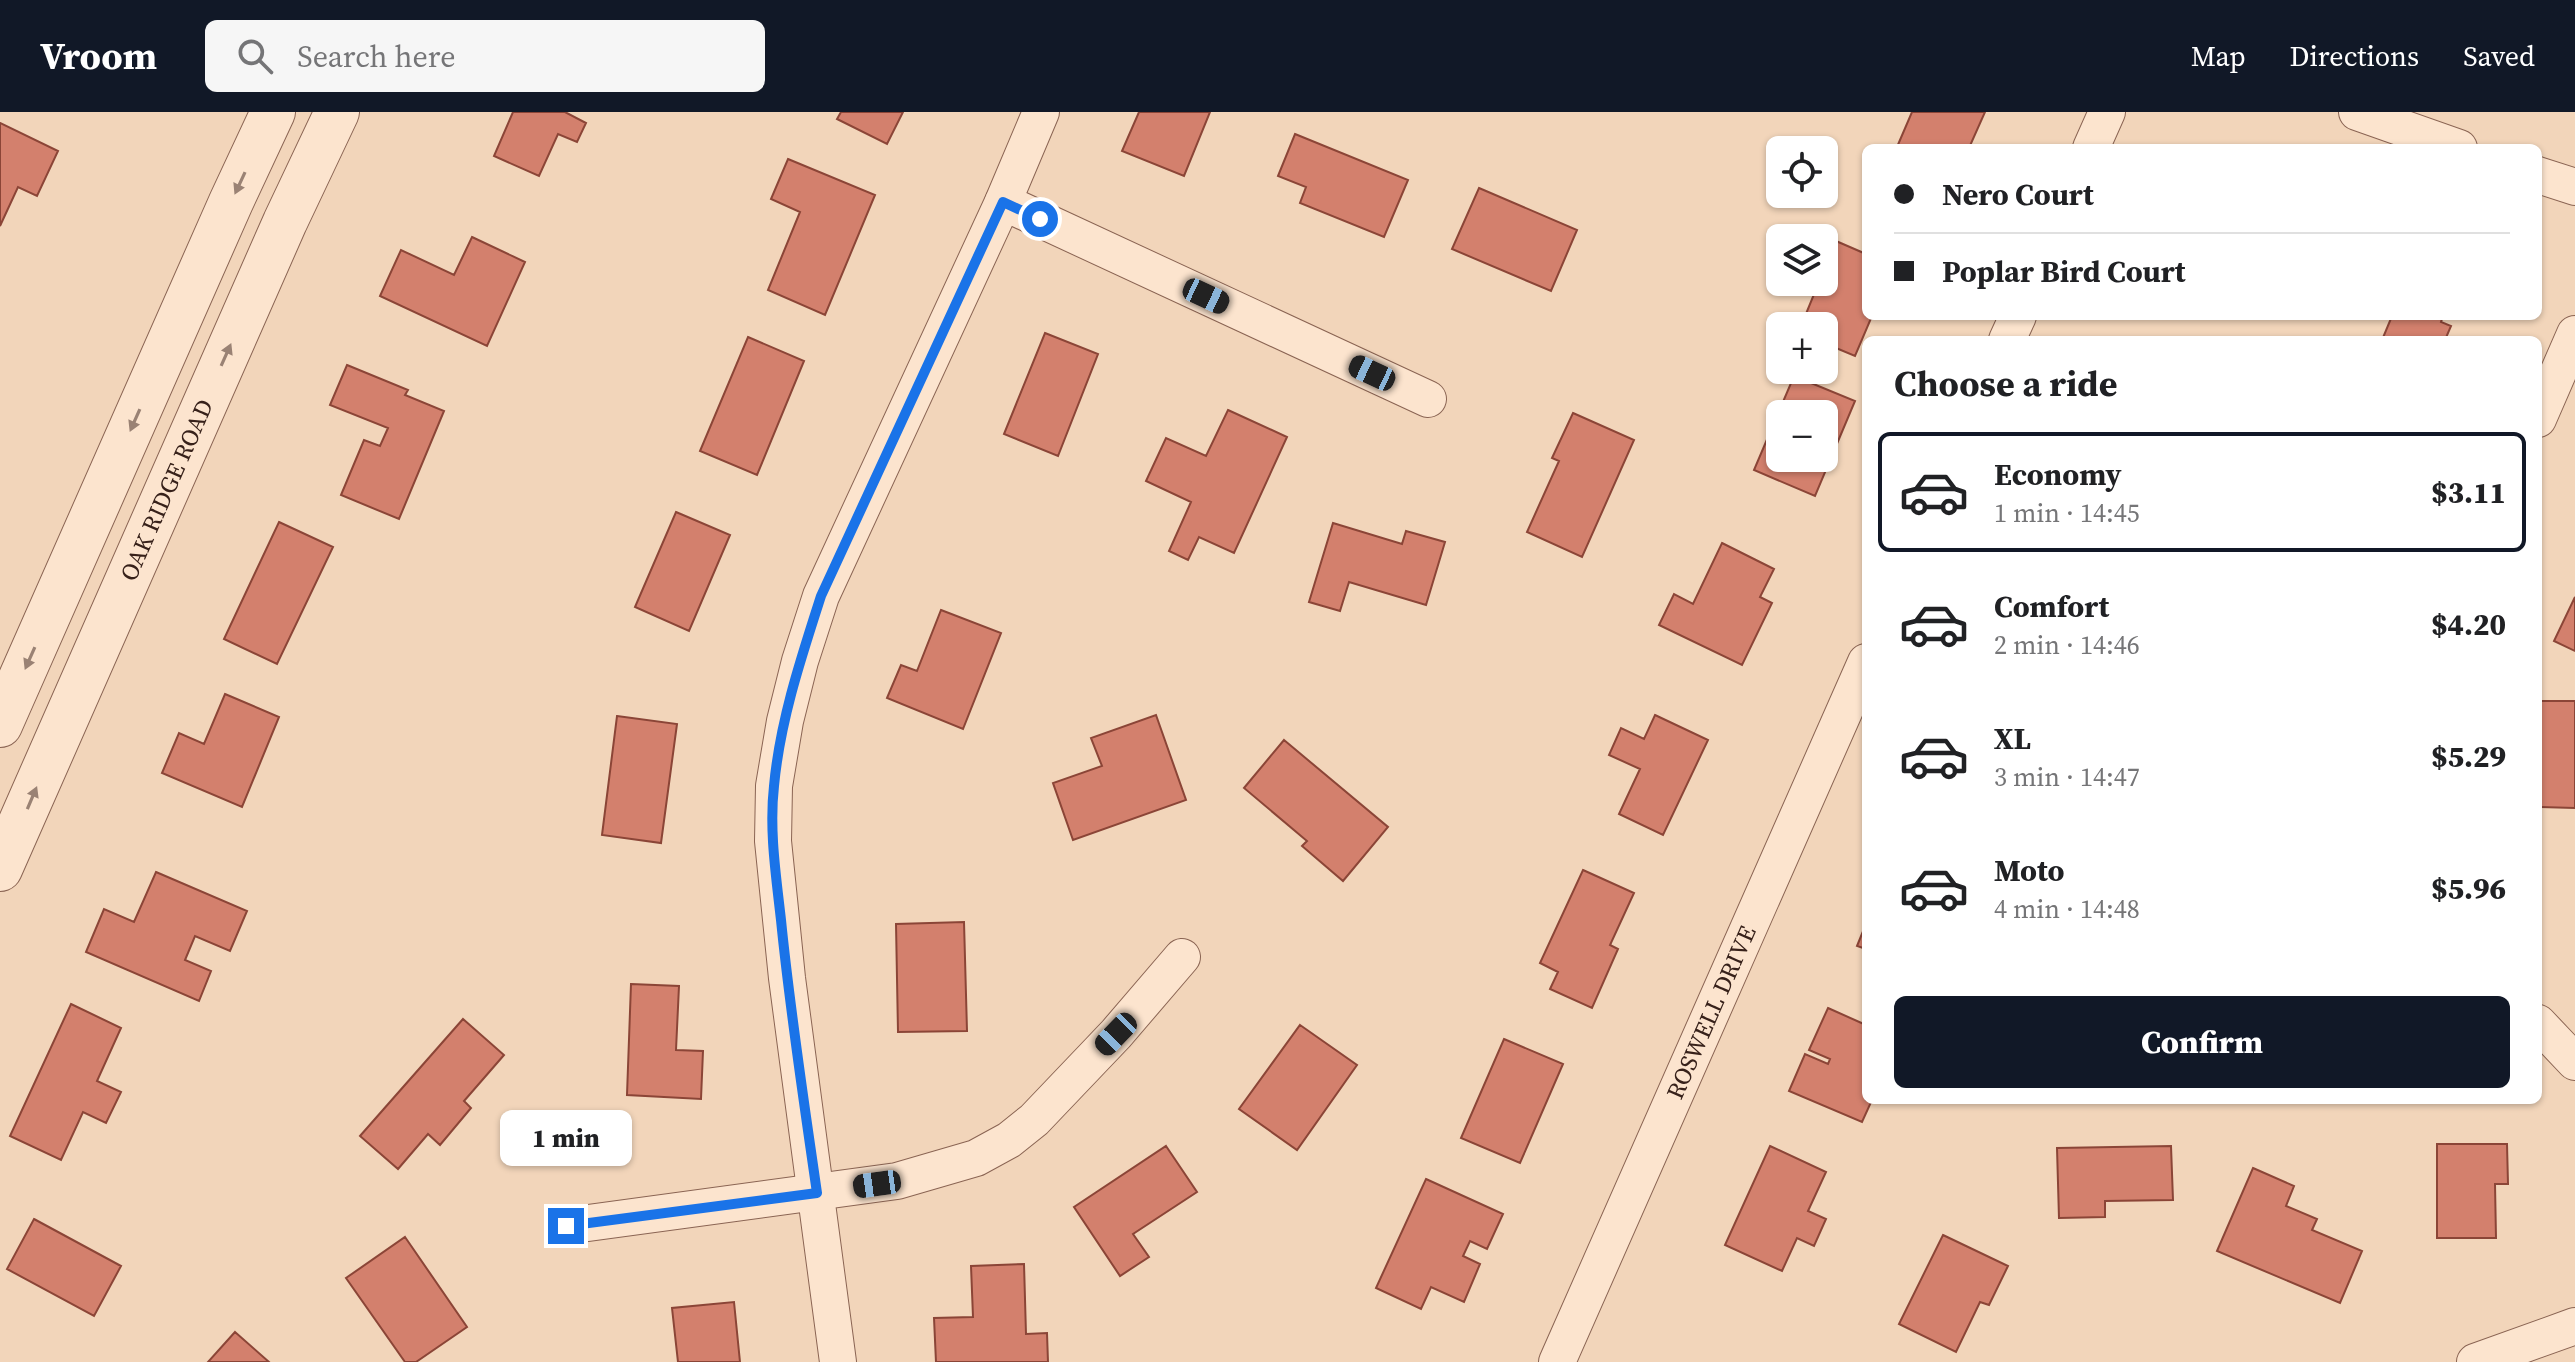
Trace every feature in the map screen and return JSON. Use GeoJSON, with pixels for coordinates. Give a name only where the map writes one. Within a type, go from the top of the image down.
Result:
{"type":"FeatureCollection","features":[{"type":"Feature","properties":{"kind":"street"},"geometry":{"type":"LineString","coordinates":[[0,725],[273,112]]}},
{"type":"Feature","properties":{"kind":"street","name":"OAK RIDGE ROAD"},"geometry":{"type":"LineString","coordinates":[[0,869],[285,222],[337,112]]}},
{"type":"Feature","properties":{"kind":"street"},"geometry":{"type":"LineString","coordinates":[[838,1362],[787,978],[773,841],[774,786],[785,721],[821,596],[1003,202],[1041,112]]}},
{"type":"Feature","properties":{"kind":"street"},"geometry":{"type":"LineString","coordinates":[[2093,144],[2107,112]]}},
{"type":"Feature","properties":{"kind":"street"},"geometry":{"type":"LineString","coordinates":[[2357,112],[2448,144]]}},
{"type":"Feature","properties":{"kind":"street"},"geometry":{"type":"LineString","coordinates":[[2542,176],[2575,187]]}},
{"type":"Feature","properties":{"kind":"street"},"geometry":{"type":"LineString","coordinates":[[1003,202],[1428,399]]}},
{"type":"Feature","properties":{"kind":"street"},"geometry":{"type":"LineString","coordinates":[[2542,410],[2575,334]]}},
{"type":"Feature","properties":{"kind":"street","name":"ROSWELL DRIVE"},"geometry":{"type":"LineString","coordinates":[[1557,1362],[1862,671]]}},
{"type":"Feature","properties":{"kind":"street"},"geometry":{"type":"LineString","coordinates":[[566,1226],[897,1181],[976,1158],[1009,1140],[1034,1120],[1116,1034],[1182,957]]}},
{"type":"Feature","properties":{"kind":"street"},"geometry":{"type":"LineString","coordinates":[[2542,1027],[2575,1062]]}},
{"type":"Feature","properties":{"kind":"street"},"geometry":{"type":"LineString","coordinates":[[2475,1362],[2575,1326]]}},
{"type":"Feature","properties":{"kind":"building"},"geometry":{"type":"Polygon","coordinates":[[[513,112],[565,112],[586,123],[577,142],[558,134],[539,176],[494,156],[513,112]]]}},
{"type":"Feature","properties":{"kind":"building"},"geometry":{"type":"Polygon","coordinates":[[[841,112],[903,112],[887,144],[837,119],[841,112]]]}},
{"type":"Feature","properties":{"kind":"building"},"geometry":{"type":"Polygon","coordinates":[[[1139,112],[1210,112],[1184,176],[1122,151],[1139,112]]]}},
{"type":"Feature","properties":{"kind":"building"},"geometry":{"type":"Polygon","coordinates":[[[1912,112],[1985,112],[1971,144],[1898,144],[1912,112]]]}},
{"type":"Feature","properties":{"kind":"building"},"geometry":{"type":"Polygon","coordinates":[[[0,123],[58,151],[37,196],[18,187],[0,226],[0,123]]]}},
{"type":"Feature","properties":{"kind":"building"},"geometry":{"type":"Polygon","coordinates":[[[1295,134],[1408,180],[1384,237],[1300,203],[1306,187],[1278,176],[1295,134]]]}},
{"type":"Feature","properties":{"kind":"building"},"geometry":{"type":"Polygon","coordinates":[[[788,159],[875,195],[825,315],[768,290],[800,212],[771,199],[788,159]]]}},
{"type":"Feature","properties":{"kind":"building"},"geometry":{"type":"Polygon","coordinates":[[[1479,188],[1577,230],[1551,291],[1452,249],[1479,188]]]}},
{"type":"Feature","properties":{"kind":"building"},"geometry":{"type":"Polygon","coordinates":[[[472,237],[525,262],[487,346],[380,296],[401,250],[454,275],[472,237]]]}},
{"type":"Feature","properties":{"kind":"building"},"geometry":{"type":"Polygon","coordinates":[[[1838,242],[1862,252],[1862,320],[1870,320],[1855,356],[1838,349],[1838,312],[1807,312],[1813,296],[1838,296],[1838,242]]]}},
{"type":"Feature","properties":{"kind":"building"},"geometry":{"type":"Polygon","coordinates":[[[2390,320],[2442,320],[2451,326],[2447,336],[2384,336],[2390,320]]]}},
{"type":"Feature","properties":{"kind":"building"},"geometry":{"type":"Polygon","coordinates":[[[1045,333],[1098,354],[1058,456],[1004,434],[1045,333]]]}},
{"type":"Feature","properties":{"kind":"building"},"geometry":{"type":"Polygon","coordinates":[[[748,337],[804,361],[757,475],[700,451],[748,337]]]}},
{"type":"Feature","properties":{"kind":"building"},"geometry":{"type":"Polygon","coordinates":[[[347,365],[408,390],[405,395],[444,411],[399,519],[341,495],[364,440],[380,446],[388,428],[330,405],[347,365]]]}},
{"type":"Feature","properties":{"kind":"building"},"geometry":{"type":"Polygon","coordinates":[[[1791,384],[1814,384],[1855,401],[1838,441],[1838,400],[1784,400],[1791,384]]]}},
{"type":"Feature","properties":{"kind":"building"},"geometry":{"type":"Polygon","coordinates":[[[1228,410],[1287,437],[1234,553],[1199,537],[1188,560],[1169,551],[1191,502],[1146,481],[1166,438],[1206,456],[1228,410]]]}},
{"type":"Feature","properties":{"kind":"building"},"geometry":{"type":"Polygon","coordinates":[[[1573,413],[1634,440],[1582,557],[1527,532],[1559,461],[1552,458],[1573,413]]]}},
{"type":"Feature","properties":{"kind":"building"},"geometry":{"type":"Polygon","coordinates":[[[1766,442],[1766,472],[1825,472],[1815,496],[1754,470],[1766,442]]]}},
{"type":"Feature","properties":{"kind":"building"},"geometry":{"type":"Polygon","coordinates":[[[676,512],[730,535],[689,631],[635,607],[676,512]]]}},
{"type":"Feature","properties":{"kind":"building"},"geometry":{"type":"Polygon","coordinates":[[[279,522],[333,547],[277,664],[224,639],[279,522]]]}},
{"type":"Feature","properties":{"kind":"building"},"geometry":{"type":"Polygon","coordinates":[[[1333,523],[1402,544],[1406,531],[1445,542],[1426,605],[1349,582],[1340,611],[1309,602],[1333,523]]]}},
{"type":"Feature","properties":{"kind":"building"},"geometry":{"type":"Polygon","coordinates":[[[1722,543],[1774,569],[1760,597],[1772,603],[1742,665],[1659,625],[1674,594],[1693,604],[1722,543]]]}},
{"type":"Feature","properties":{"kind":"building"},"geometry":{"type":"Polygon","coordinates":[[[2575,597],[2575,651],[2554,641],[2575,597]]]}},
{"type":"Feature","properties":{"kind":"building"},"geometry":{"type":"Polygon","coordinates":[[[941,610],[1001,633],[963,729],[887,698],[901,665],[917,671],[941,610]]]}},
{"type":"Feature","properties":{"kind":"building"},"geometry":{"type":"Polygon","coordinates":[[[225,694],[279,717],[242,807],[162,773],[179,733],[204,744],[225,694]]]}},
{"type":"Feature","properties":{"kind":"building"},"geometry":{"type":"Polygon","coordinates":[[[2542,701],[2575,701],[2575,808],[2542,807],[2542,701]]]}},
{"type":"Feature","properties":{"kind":"building"},"geometry":{"type":"Polygon","coordinates":[[[1156,715],[1186,800],[1073,840],[1053,783],[1102,766],[1091,738],[1156,715]]]}},
{"type":"Feature","properties":{"kind":"building"},"geometry":{"type":"Polygon","coordinates":[[[1655,715],[1708,740],[1663,835],[1619,814],[1640,769],[1609,755],[1621,728],[1644,739],[1655,715]]]}},
{"type":"Feature","properties":{"kind":"building"},"geometry":{"type":"Polygon","coordinates":[[[617,716],[677,724],[661,843],[602,835],[617,716]]]}},
{"type":"Feature","properties":{"kind":"building"},"geometry":{"type":"Polygon","coordinates":[[[1284,740],[1388,827],[1343,881],[1302,846],[1307,841],[1244,788],[1284,740]]]}},
{"type":"Feature","properties":{"kind":"building"},"geometry":{"type":"Polygon","coordinates":[[[1583,870],[1634,893],[1610,945],[1618,949],[1592,1008],[1550,989],[1558,972],[1540,963],[1583,870]]]}},
{"type":"Feature","properties":{"kind":"building"},"geometry":{"type":"Polygon","coordinates":[[[156,872],[247,911],[230,951],[195,936],[185,960],[211,971],[199,1001],[86,952],[104,909],[134,922],[156,872]]]}},
{"type":"Feature","properties":{"kind":"building"},"geometry":{"type":"Polygon","coordinates":[[[964,922],[967,1031],[898,1032],[896,924],[964,922]]]}},
{"type":"Feature","properties":{"kind":"building"},"geometry":{"type":"Polygon","coordinates":[[[631,984],[679,986],[676,1050],[703,1051],[701,1099],[627,1095],[631,984]]]}},
{"type":"Feature","properties":{"kind":"building"},"geometry":{"type":"Polygon","coordinates":[[[71,1004],[121,1028],[97,1081],[121,1092],[106,1123],[83,1112],[61,1160],[10,1136],[71,1004]]]}},
{"type":"Feature","properties":{"kind":"building"},"geometry":{"type":"Polygon","coordinates":[[[1828,1008],[1862,1023],[1862,1104],[1870,1104],[1862,1122],[1789,1091],[1805,1054],[1828,1064],[1830,1059],[1809,1050],[1828,1008]]]}},
{"type":"Feature","properties":{"kind":"building"},"geometry":{"type":"Polygon","coordinates":[[[463,1019],[504,1055],[464,1101],[471,1108],[440,1145],[428,1134],[398,1169],[360,1136],[463,1019]]]}},
{"type":"Feature","properties":{"kind":"building"},"geometry":{"type":"Polygon","coordinates":[[[1300,1025],[1357,1065],[1297,1150],[1239,1109],[1300,1025]]]}},
{"type":"Feature","properties":{"kind":"building"},"geometry":{"type":"Polygon","coordinates":[[[1504,1039],[1563,1064],[1520,1163],[1461,1138],[1504,1039]]]}},
{"type":"Feature","properties":{"kind":"building"},"geometry":{"type":"Polygon","coordinates":[[[2437,1144],[2507,1144],[2508,1184],[2495,1184],[2496,1238],[2437,1238],[2437,1144]]]}},
{"type":"Feature","properties":{"kind":"building"},"geometry":{"type":"Polygon","coordinates":[[[1166,1146],[1197,1192],[1133,1234],[1149,1257],[1120,1276],[1074,1207],[1166,1146]]]}},
{"type":"Feature","properties":{"kind":"building"},"geometry":{"type":"Polygon","coordinates":[[[1770,1146],[1826,1172],[1808,1211],[1826,1219],[1814,1246],[1797,1238],[1782,1271],[1725,1245],[1770,1146]]]}},
{"type":"Feature","properties":{"kind":"building"},"geometry":{"type":"Polygon","coordinates":[[[2171,1146],[2173,1200],[2105,1201],[2105,1217],[2059,1218],[2057,1148],[2171,1146]]]}},
{"type":"Feature","properties":{"kind":"building"},"geometry":{"type":"Polygon","coordinates":[[[2253,1168],[2294,1186],[2286,1206],[2317,1219],[2312,1230],[2362,1251],[2340,1303],[2217,1251],[2253,1168]]]}},
{"type":"Feature","properties":{"kind":"building"},"geometry":{"type":"Polygon","coordinates":[[[1426,1179],[1503,1214],[1487,1249],[1470,1241],[1463,1256],[1480,1264],[1464,1302],[1431,1287],[1421,1309],[1376,1288],[1426,1179]]]}},
{"type":"Feature","properties":{"kind":"building"},"geometry":{"type":"Polygon","coordinates":[[[34,1219],[121,1266],[94,1316],[7,1269],[34,1219]]]}},
{"type":"Feature","properties":{"kind":"building"},"geometry":{"type":"Polygon","coordinates":[[[1943,1235],[2008,1266],[1989,1305],[1980,1302],[1956,1352],[1899,1324],[1943,1235]]]}},
{"type":"Feature","properties":{"kind":"building"},"geometry":{"type":"Polygon","coordinates":[[[405,1237],[467,1327],[416,1362],[405,1362],[346,1278],[405,1237]]]}},
{"type":"Feature","properties":{"kind":"building"},"geometry":{"type":"Polygon","coordinates":[[[1024,1264],[1026,1334],[1047,1333],[1048,1362],[936,1362],[934,1318],[973,1317],[971,1266],[1024,1264]]]}},
{"type":"Feature","properties":{"kind":"building"},"geometry":{"type":"Polygon","coordinates":[[[734,1302],[740,1362],[678,1362],[672,1308],[734,1302]]]}},
{"type":"Feature","properties":{"kind":"building"},"geometry":{"type":"Polygon","coordinates":[[[235,1332],[269,1362],[208,1362],[235,1332]]]}},
{"type":"Feature","properties":{"kind":"route"},"geometry":{"type":"LineString","coordinates":[[566,1226],[817,1193],[787,978],[773,841],[774,786],[785,721],[821,596],[1003,202],[1040,219]]}}]}
